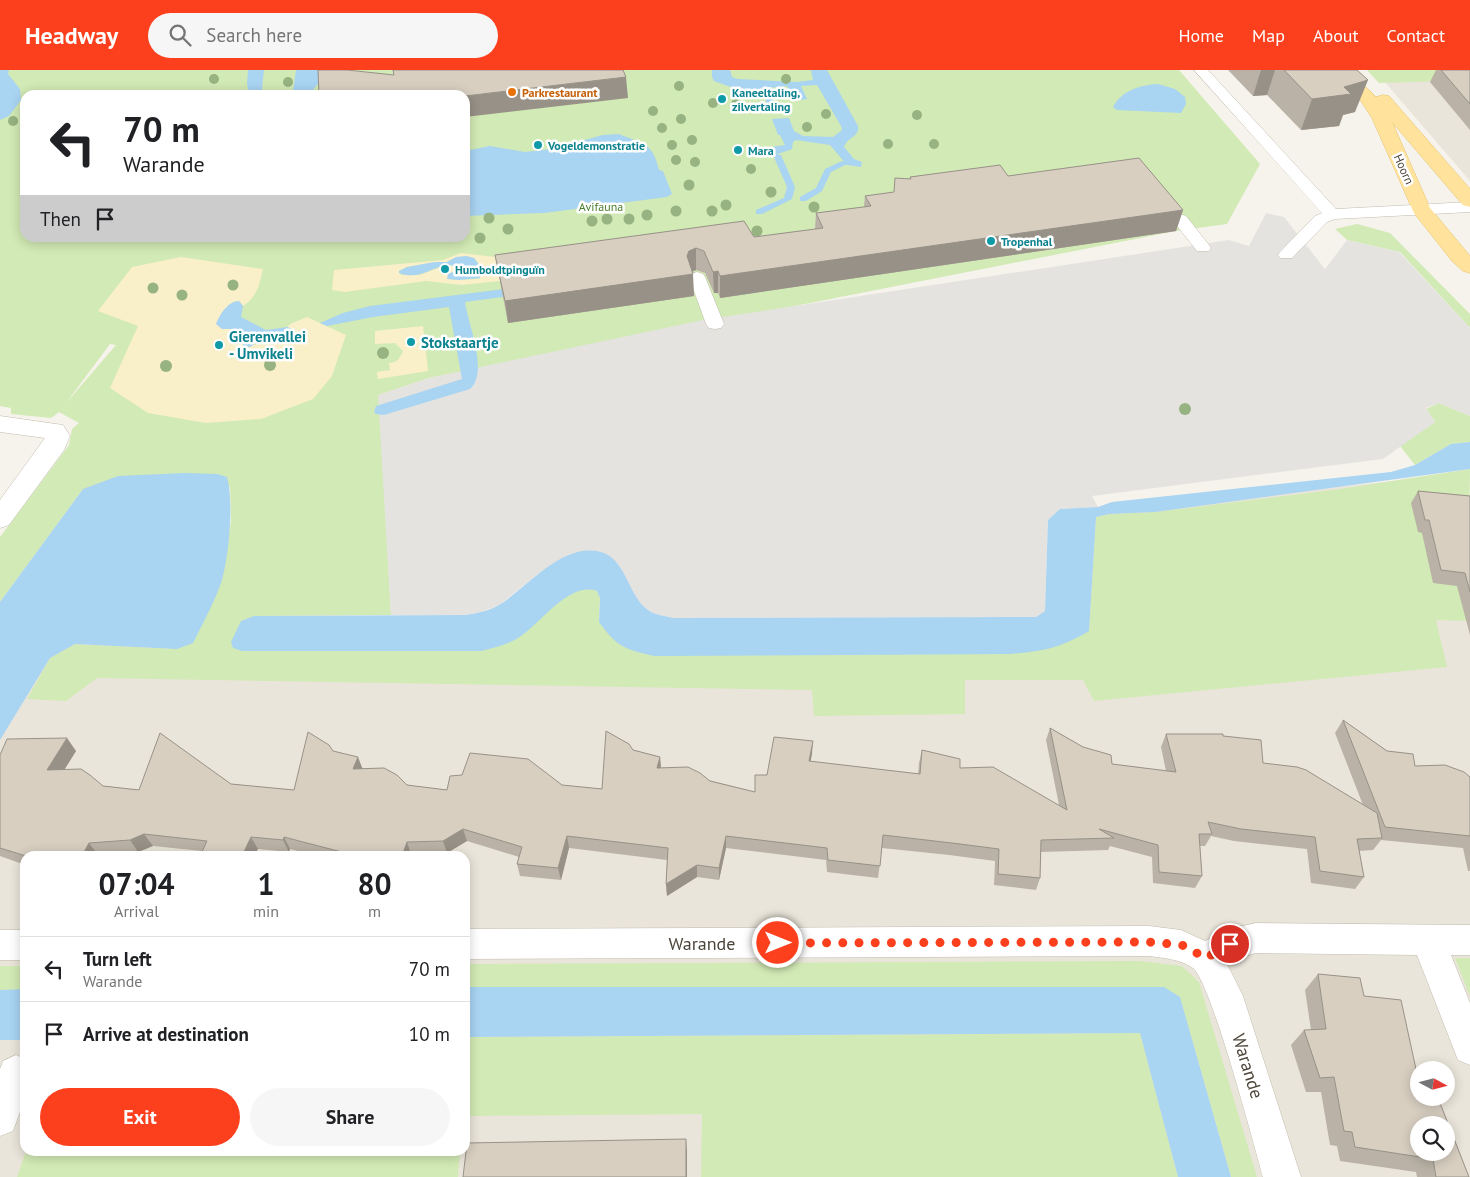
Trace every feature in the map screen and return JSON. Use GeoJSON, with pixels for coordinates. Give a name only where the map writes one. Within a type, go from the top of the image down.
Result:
{"type":"FeatureCollection","features":[{"type":"Feature","properties":{"kind":"main road","name":"Hoorn"},"geometry":{"type":"LineString","coordinates":[[1338,70],[1366,95],[1381,118],[1422,209],[1459,257],[1470,267]]}},
{"type":"Feature","properties":{"kind":"main road","name":"Hoorn"},"geometry":{"type":"LineString","coordinates":[[1355,70],[1470,202]]}},
{"type":"Feature","properties":{"kind":"street"},"geometry":{"type":"LineString","coordinates":[[0,424],[54,431],[58,436],[55,444],[0,519]]}},
{"type":"Feature","properties":{"kind":"street"},"geometry":{"type":"LineString","coordinates":[[1206,958],[1230,944],[1256,938],[1470,940]]}},
{"type":"Feature","properties":{"kind":"street"},"geometry":{"type":"LineString","coordinates":[[1428,939],[1470,1048]]}},
{"type":"Feature","properties":{"kind":"street","name":"Warande"},"geometry":{"type":"LineString","coordinates":[[470,944],[1149,942],[1182,945],[1206,958],[1226,996],[1282,1177]]}},
{"type":"Feature","properties":{"kind":"street"},"geometry":{"type":"LineString","coordinates":[[0,945],[20,945]]}},
{"type":"Feature","properties":{"kind":"street"},"geometry":{"type":"LineString","coordinates":[[0,1118],[16,1073]]}},
{"type":"Feature","properties":{"kind":"lane"},"geometry":{"type":"LineString","coordinates":[[1201,70],[1332,214]]}},
{"type":"Feature","properties":{"kind":"lane"},"geometry":{"type":"LineString","coordinates":[[1286,255],[1321,219],[1332,214],[1470,206]]}},
{"type":"Feature","properties":{"kind":"lane"},"geometry":{"type":"LineString","coordinates":[[1180,218],[1203,248]]}},
{"type":"Feature","properties":{"kind":"lane"},"geometry":{"type":"LineString","coordinates":[[697,277],[715,324]]}},
{"type":"Feature","properties":{"kind":"shaded area"},"geometry":{"type":"Polygon","coordinates":[[[1470,77],[1470,181],[1384,81],[1470,77]]]}},
{"type":"Feature","properties":{"kind":"shaded area"},"geometry":{"type":"Polygon","coordinates":[[[1266,213],[1284,217],[1325,269],[1347,240],[1399,252],[1470,328],[1470,416],[1439,403],[1426,408],[1435,422],[1383,459],[1092,496],[1098,507],[1060,509],[1048,520],[1045,611],[1036,617],[673,618],[652,613],[637,601],[617,563],[600,552],[543,570],[499,605],[481,612],[466,615],[391,615],[378,395],[429,378],[703,320],[1229,240],[1249,246],[1266,213]]]}},
{"type":"Feature","properties":{"kind":"shaded area"},"geometry":{"type":"Polygon","coordinates":[[[1431,477],[1470,506],[1470,1177],[0,1177],[0,638],[1066,624],[1065,516],[1431,477]]]}},
{"type":"Feature","properties":{"kind":"green space","name":"Avifauna"},"geometry":{"type":"Polygon","coordinates":[[[0,70],[1179,70],[1260,164],[1227,224],[1176,231],[429,378],[379,395],[391,615],[254,616],[518,638],[548,610],[566,597],[581,589],[591,589],[597,591],[600,598],[599,622],[1089,631],[1096,517],[1109,514],[1155,512],[1340,489],[1470,469],[1468,621],[1436,620],[1447,667],[1094,701],[1083,680],[965,680],[965,714],[814,716],[812,690],[97,678],[66,701],[27,699],[50,658],[75,644],[177,649],[222,579],[231,521],[230,487],[83,489],[0,602],[0,537],[69,445],[72,429],[79,423],[59,412],[51,418],[11,414],[11,408],[0,406],[0,70]],[[110,344],[66,403],[116,345],[110,344]]]}},
{"type":"Feature","properties":{"kind":"green space"},"geometry":{"type":"Polygon","coordinates":[[[1367,70],[1470,70],[1445,81],[1379,83],[1367,70]]]}},
{"type":"Feature","properties":{"kind":"green space"},"geometry":{"type":"Polygon","coordinates":[[[1357,224],[1390,233],[1470,314],[1470,328],[1400,252],[1347,240],[1335,229],[1357,224]]]}},
{"type":"Feature","properties":{"kind":"green space"},"geometry":{"type":"Polygon","coordinates":[[[1439,403],[1470,416],[1470,442],[1451,444],[1415,465],[1400,446],[1435,422],[1426,409],[1439,403]]]}},
{"type":"Feature","properties":{"kind":"green space"},"geometry":{"type":"Polygon","coordinates":[[[1455,958],[1470,958],[1470,995],[1469,994],[1455,958]]]}},
{"type":"Feature","properties":{"kind":"green space"},"geometry":{"type":"Polygon","coordinates":[[[1140,961],[1182,966],[1199,982],[1257,1177],[1231,1177],[1180,997],[470,992],[470,964],[1140,961]]]}},
{"type":"Feature","properties":{"kind":"green space"},"geometry":{"type":"Polygon","coordinates":[[[0,966],[20,966],[20,995],[0,995],[0,966]]]}},
{"type":"Feature","properties":{"kind":"green space"},"geometry":{"type":"Polygon","coordinates":[[[1140,1033],[1178,1177],[701,1177],[702,1114],[470,1116],[470,1037],[1140,1033]]]}},
{"type":"Feature","properties":{"kind":"green space"},"geometry":{"type":"Polygon","coordinates":[[[24,1156],[460,1156],[458,1177],[17,1177],[24,1156]]]}},
{"type":"Feature","properties":{"kind":"sand"},"geometry":{"type":"Polygon","coordinates":[[[461,253],[496,257],[500,281],[462,285],[426,281],[345,292],[332,290],[334,270],[443,260],[461,253]],[[466,256],[447,262],[407,267],[399,271],[401,275],[420,275],[448,264],[462,268],[461,270],[454,271],[451,280],[478,279],[481,273],[477,270],[478,263],[474,258],[466,256]]]}},
{"type":"Feature","properties":{"kind":"sand"},"geometry":{"type":"Polygon","coordinates":[[[181,257],[263,269],[259,286],[248,303],[243,306],[239,301],[218,320],[225,329],[237,329],[243,343],[255,345],[262,339],[287,337],[292,329],[287,327],[307,317],[346,335],[332,376],[313,399],[261,419],[206,423],[148,413],[110,388],[138,326],[98,311],[132,267],[181,257]]]}},
{"type":"Feature","properties":{"kind":"sand"},"geometry":{"type":"Polygon","coordinates":[[[423,326],[428,371],[378,379],[377,372],[390,370],[389,363],[398,360],[403,351],[395,343],[375,344],[375,331],[423,326]]]}},
{"type":"Feature","properties":{"kind":"water"},"geometry":{"type":"Polygon","coordinates":[[[0,70],[9,70],[8,74],[20,89],[20,101],[9,116],[0,120],[0,70]]]}},
{"type":"Feature","properties":{"kind":"water"},"geometry":{"type":"Polygon","coordinates":[[[248,70],[264,70],[263,90],[248,90],[248,70]]]}},
{"type":"Feature","properties":{"kind":"water"},"geometry":{"type":"Polygon","coordinates":[[[296,70],[326,70],[324,76],[313,90],[293,90],[296,70]]]}},
{"type":"Feature","properties":{"kind":"water"},"geometry":{"type":"Polygon","coordinates":[[[712,70],[730,70],[732,77],[737,79],[797,82],[813,80],[811,70],[827,70],[858,126],[857,133],[844,147],[854,159],[862,162],[861,167],[847,165],[830,145],[796,140],[793,142],[792,149],[781,153],[775,154],[764,150],[765,148],[785,145],[780,135],[778,135],[772,119],[789,118],[794,131],[803,136],[833,137],[842,130],[817,85],[801,86],[807,99],[793,101],[787,86],[769,88],[773,103],[767,104],[763,93],[754,89],[739,90],[714,81],[712,70]]]}},
{"type":"Feature","properties":{"kind":"water"},"geometry":{"type":"Polygon","coordinates":[[[1158,84],[1175,89],[1185,97],[1186,104],[1181,113],[1117,110],[1113,107],[1121,96],[1132,90],[1158,84]]]}},
{"type":"Feature","properties":{"kind":"water"},"geometry":{"type":"Polygon","coordinates":[[[619,134],[650,149],[659,170],[663,171],[672,194],[667,197],[544,213],[470,216],[470,150],[490,146],[525,152],[551,149],[603,135],[619,134]]]}},
{"type":"Feature","properties":{"kind":"water"},"geometry":{"type":"Polygon","coordinates":[[[466,256],[474,258],[478,263],[477,270],[481,273],[480,278],[447,279],[448,274],[462,268],[453,265],[438,267],[416,275],[399,273],[399,271],[407,267],[447,262],[456,257],[466,256]]]}},
{"type":"Feature","properties":{"kind":"water"},"geometry":{"type":"Polygon","coordinates":[[[662,269],[663,276],[465,302],[478,360],[478,372],[475,382],[470,389],[384,415],[374,412],[376,406],[462,379],[449,307],[373,317],[327,326],[320,323],[343,313],[370,306],[662,269]]]}},
{"type":"Feature","properties":{"kind":"water"},"geometry":{"type":"Polygon","coordinates":[[[239,301],[243,306],[241,317],[266,330],[287,327],[292,329],[291,335],[284,338],[262,340],[249,347],[243,347],[243,340],[237,329],[222,329],[216,324],[222,312],[231,303],[239,301]]]}},
{"type":"Feature","properties":{"kind":"water"},"geometry":{"type":"Polygon","coordinates":[[[1470,442],[1470,469],[1155,512],[1109,514],[1096,517],[1089,631],[1052,648],[1033,652],[1011,654],[654,656],[628,649],[616,642],[599,622],[600,598],[597,591],[586,590],[576,592],[565,598],[518,638],[481,651],[242,651],[233,648],[231,642],[241,621],[254,616],[466,615],[483,612],[499,605],[559,560],[587,551],[601,552],[610,556],[617,563],[643,606],[653,613],[673,618],[1036,617],[1045,611],[1048,520],[1060,509],[1098,507],[1112,502],[1391,472],[1415,465],[1451,444],[1470,442]]]}},
{"type":"Feature","properties":{"kind":"water"},"geometry":{"type":"Polygon","coordinates":[[[184,473],[217,474],[227,477],[230,500],[229,543],[225,569],[212,604],[193,643],[177,649],[75,644],[50,658],[0,740],[0,602],[83,489],[118,476],[184,473]]]}},
{"type":"Feature","properties":{"kind":"water"},"geometry":{"type":"Polygon","coordinates":[[[470,987],[1164,987],[1180,997],[1231,1177],[1178,1177],[1140,1033],[470,1037],[470,987]]]}},
{"type":"Feature","properties":{"kind":"water"},"geometry":{"type":"Polygon","coordinates":[[[20,989],[20,1040],[0,1040],[0,990],[20,989]]]}},
{"type":"Feature","properties":{"kind":"building"},"geometry":{"type":"Polygon","coordinates":[[[318,70],[347,70],[394,75],[393,70],[623,70],[626,77],[470,95],[470,90],[319,90],[318,70]]]}},
{"type":"Feature","properties":{"kind":"building"},"geometry":{"type":"Polygon","coordinates":[[[1284,70],[1357,70],[1368,80],[1344,87],[1351,94],[1312,99],[1284,70]]]}},
{"type":"Feature","properties":{"kind":"building"},"geometry":{"type":"Polygon","coordinates":[[[1441,70],[1470,70],[1470,104],[1441,70]]]}},
{"type":"Feature","properties":{"kind":"building"},"geometry":{"type":"Polygon","coordinates":[[[1139,158],[1183,210],[720,276],[718,271],[713,272],[704,251],[696,248],[689,251],[687,256],[693,274],[505,301],[495,255],[744,221],[754,237],[823,228],[816,213],[871,206],[865,196],[894,192],[895,178],[911,179],[910,177],[1000,165],[1008,176],[1139,158]]]}},
{"type":"Feature","properties":{"kind":"building"},"geometry":{"type":"Polygon","coordinates":[[[1418,491],[1470,496],[1470,592],[1465,573],[1441,570],[1429,520],[1425,520],[1418,491]]]}},
{"type":"Feature","properties":{"kind":"building"},"geometry":{"type":"Polygon","coordinates":[[[1343,720],[1387,751],[1413,754],[1415,766],[1445,765],[1464,772],[1470,777],[1470,836],[1385,827],[1343,720]]]}},
{"type":"Feature","properties":{"kind":"building"},"geometry":{"type":"Polygon","coordinates":[[[1050,728],[1083,747],[1111,755],[1112,764],[1176,772],[1166,734],[1223,734],[1223,736],[1261,740],[1263,763],[1297,767],[1306,770],[1377,813],[1382,838],[1357,839],[1364,877],[1320,871],[1315,837],[1241,829],[1208,822],[1212,834],[1199,834],[1202,876],[1159,872],[1158,845],[1099,829],[1114,838],[1041,840],[1040,878],[998,874],[999,849],[883,835],[880,866],[828,860],[827,848],[726,836],[719,868],[697,865],[666,884],[668,848],[567,836],[558,868],[517,864],[522,847],[463,829],[443,841],[407,842],[404,851],[338,851],[284,837],[283,840],[251,837],[244,851],[202,851],[207,841],[144,834],[130,840],[89,843],[85,851],[20,851],[20,854],[0,848],[0,755],[7,739],[67,738],[47,770],[81,769],[103,786],[139,790],[160,733],[231,784],[294,790],[308,732],[329,745],[333,751],[358,757],[353,769],[384,768],[397,775],[407,785],[447,790],[450,776],[462,775],[470,753],[528,759],[562,785],[602,789],[606,731],[629,744],[633,750],[660,757],[657,768],[688,767],[710,781],[755,792],[755,775],[767,775],[774,737],[813,741],[809,761],[920,774],[922,750],[960,759],[960,768],[993,767],[1067,810],[1050,728]]]}},
{"type":"Feature","properties":{"kind":"building"},"geometry":{"type":"Polygon","coordinates":[[[1318,974],[1360,978],[1364,996],[1401,1000],[1414,1061],[1410,1061],[1410,1106],[1441,1106],[1445,1116],[1410,1116],[1410,1155],[1355,1147],[1352,1132],[1344,1131],[1334,1077],[1320,1078],[1304,1030],[1326,1029],[1318,974]]]}},
{"type":"Feature","properties":{"kind":"building"},"geometry":{"type":"Polygon","coordinates":[[[686,1139],[686,1177],[463,1177],[465,1156],[470,1156],[470,1143],[686,1139]]]}},
{"type":"Feature","properties":{"kind":"building"},"geometry":{"type":"Polygon","coordinates":[[[1455,1141],[1469,1177],[1436,1177],[1433,1161],[1455,1161],[1455,1141]]]}},
{"type":"Feature","properties":{"kind":"waterway"},"geometry":{"type":"LineString","coordinates":[[759,212],[788,199],[791,187],[777,155]]}},
{"type":"Feature","properties":{"kind":"waterway"},"geometry":{"type":"LineString","coordinates":[[803,199],[819,189],[828,171],[845,163]]}},
{"type":"Feature","properties":{"kind":"place","name":"Parkrestaurant"},"geometry":{"type":"Point","coordinates":[512,92]}},
{"type":"Feature","properties":{"kind":"place","name":"Kaneeltaling, zilvertaling"},"geometry":{"type":"Point","coordinates":[722,99]}},
{"type":"Feature","properties":{"kind":"place","name":"Vogeldemonstratie"},"geometry":{"type":"Point","coordinates":[538,145]}},
{"type":"Feature","properties":{"kind":"place","name":"Mara"},"geometry":{"type":"Point","coordinates":[738,150]}},
{"type":"Feature","properties":{"kind":"place","name":"Tropenhal"},"geometry":{"type":"Point","coordinates":[991,241]}},
{"type":"Feature","properties":{"kind":"place","name":"Humboldtpinguïn"},"geometry":{"type":"Point","coordinates":[445,269]}},
{"type":"Feature","properties":{"kind":"place","name":"Stokstaartje"},"geometry":{"type":"Point","coordinates":[411,342]}},
{"type":"Feature","properties":{"kind":"place","name":"Gierenvallei - Umvikeli"},"geometry":{"type":"Point","coordinates":[219,345]}},
{"type":"Feature","properties":{"kind":"route"},"geometry":{"type":"LineString","coordinates":[[778,943],[1149,942],[1182,945],[1206,958],[1230,944]]}}]}
